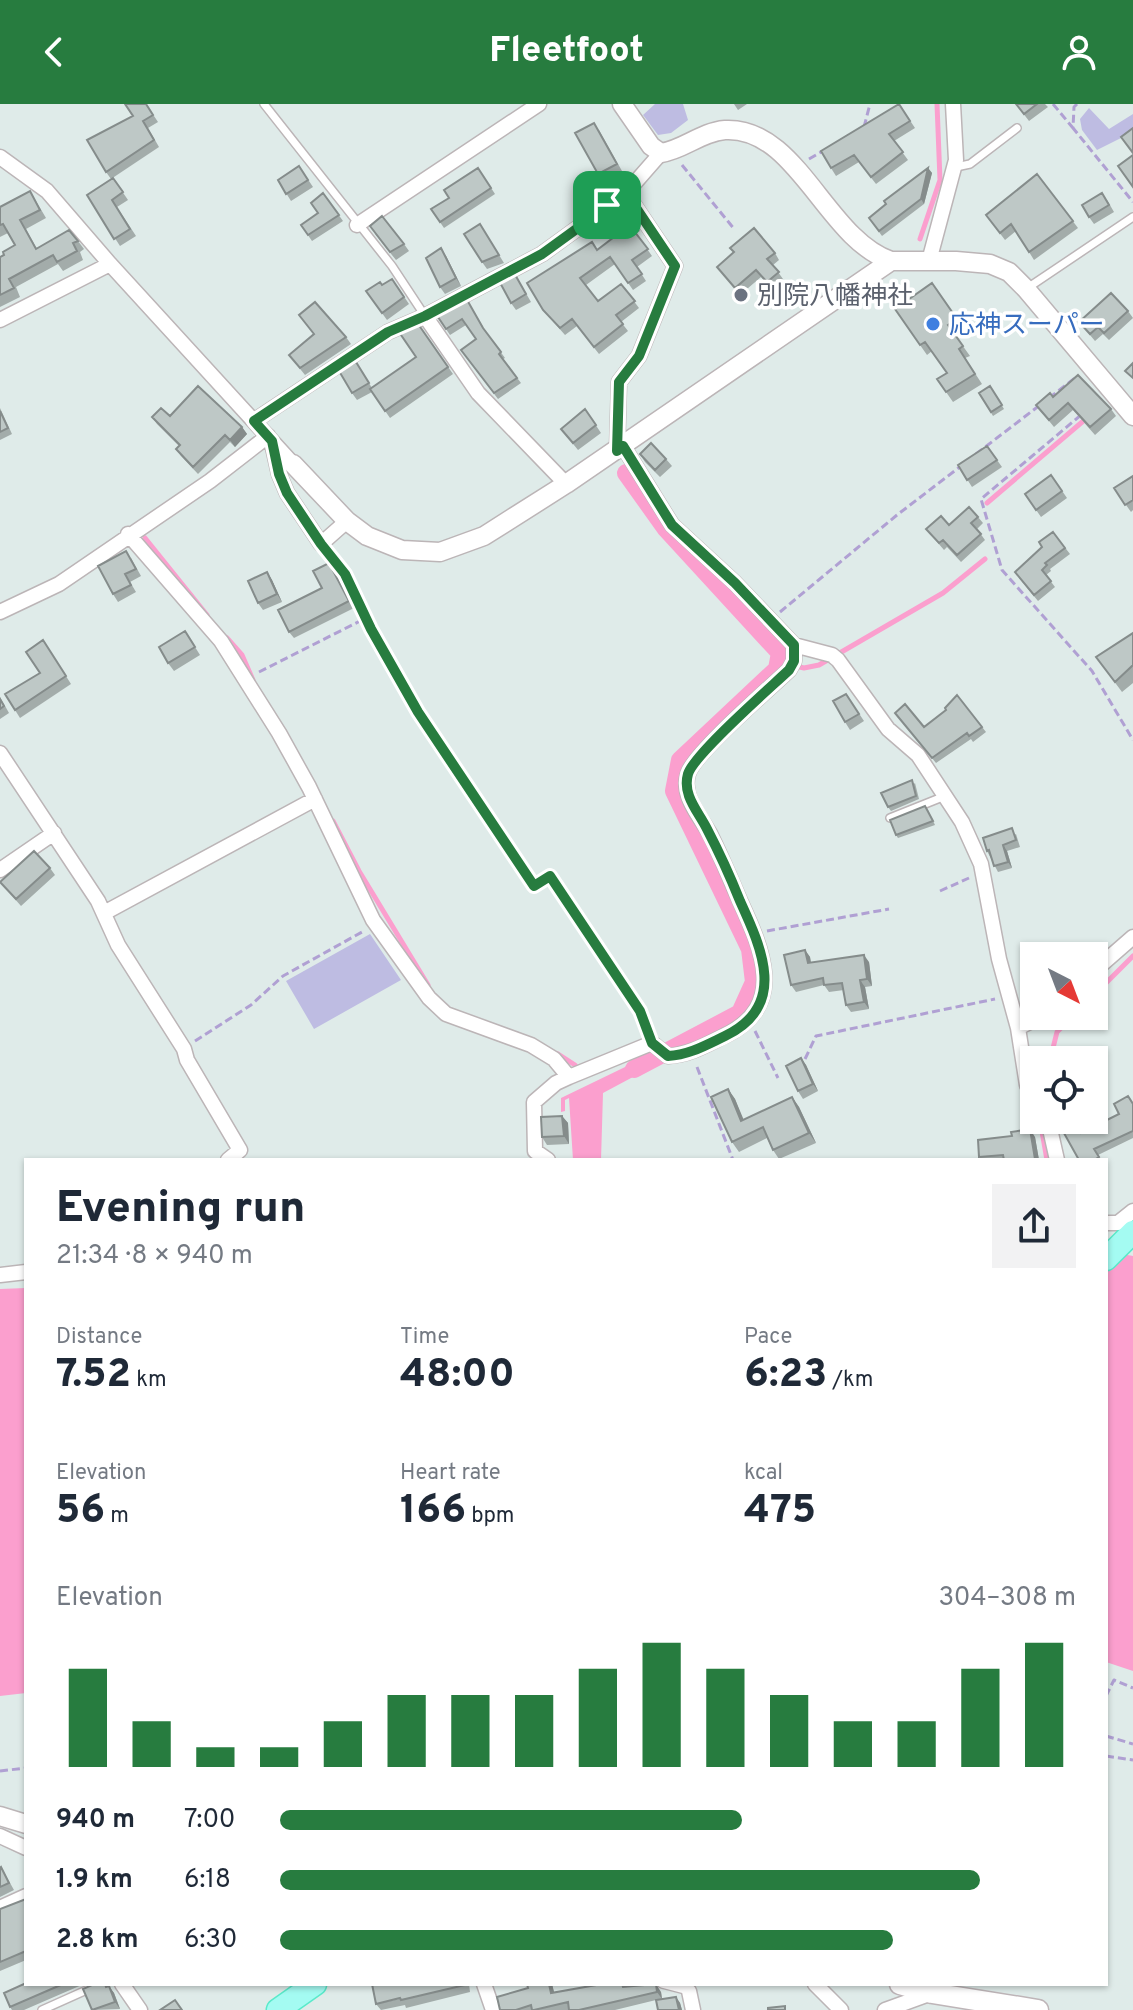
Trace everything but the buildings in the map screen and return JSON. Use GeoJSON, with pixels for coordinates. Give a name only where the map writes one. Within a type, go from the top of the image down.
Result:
{"type":"FeatureCollection","features":[{"type":"Feature","properties":{"kind":"main road"},"geometry":{"type":"LineString","coordinates":[[1108,1257],[1133,1232]]}},
{"type":"Feature","properties":{"kind":"main road"},"geometry":{"type":"LineString","coordinates":[[278,2010],[312,1986]]}},
{"type":"Feature","properties":{"kind":"main road"},"geometry":{"type":"LineString","coordinates":[[907,1986],[1038,2010]]}},
{"type":"Feature","properties":{"kind":"street"},"geometry":{"type":"LineString","coordinates":[[357,225],[539,104]]}},
{"type":"Feature","properties":{"kind":"street"},"geometry":{"type":"LineString","coordinates":[[622,104],[651,146],[666,152]]}},
{"type":"Feature","properties":{"kind":"street"},"geometry":{"type":"LineString","coordinates":[[929,261],[956,160],[953,104]]}},
{"type":"Feature","properties":{"kind":"street"},"geometry":{"type":"LineString","coordinates":[[254,421],[388,332],[425,316],[542,254],[626,193],[666,152],[705,135],[726,130],[746,133],[780,151],[853,238],[878,257],[891,261],[990,264],[1009,272],[1133,416]]}},
{"type":"Feature","properties":{"kind":"street"},"geometry":{"type":"LineString","coordinates":[[0,157],[47,191],[110,264],[347,521],[367,536],[402,550],[440,552],[484,536],[620,448],[891,261]]}},
{"type":"Feature","properties":{"kind":"street"},"geometry":{"type":"LineString","coordinates":[[626,193],[675,266],[639,356],[619,382],[620,448],[672,525],[794,645],[835,658],[888,729],[918,755],[962,822],[982,872],[1021,1046]]}},
{"type":"Feature","properties":{"kind":"street"},"geometry":{"type":"LineString","coordinates":[[0,320],[110,264]]}},
{"type":"Feature","properties":{"kind":"street"},"geometry":{"type":"LineString","coordinates":[[425,316],[478,393],[566,484]]}},
{"type":"Feature","properties":{"kind":"street"},"geometry":{"type":"LineString","coordinates":[[0,612],[59,584],[270,439]]}},
{"type":"Feature","properties":{"kind":"street"},"geometry":{"type":"LineString","coordinates":[[270,439],[287,493],[321,544],[347,521]]}},
{"type":"Feature","properties":{"kind":"street"},"geometry":{"type":"LineString","coordinates":[[128,534],[221,641],[279,733],[376,924],[429,998],[446,1014],[531,1045],[554,1059],[569,1077]]}},
{"type":"Feature","properties":{"kind":"street"},"geometry":{"type":"LineString","coordinates":[[545,1158],[535,1151],[534,1102],[556,1083],[659,1049],[685,1055],[732,1033],[750,1020],[766,986],[764,963],[755,933],[716,846],[687,795],[688,773],[696,761],[792,666],[794,645]]}},
{"type":"Feature","properties":{"kind":"street"},"geometry":{"type":"LineString","coordinates":[[0,753],[104,913],[118,945],[184,1049],[187,1060],[240,1150],[230,1158]]}},
{"type":"Feature","properties":{"kind":"street"},"geometry":{"type":"LineString","coordinates":[[104,913],[315,799]]}},
{"type":"Feature","properties":{"kind":"street"},"geometry":{"type":"LineString","coordinates":[[0,870],[54,833]]}},
{"type":"Feature","properties":{"kind":"street"},"geometry":{"type":"LineString","coordinates":[[1108,959],[1133,937]]}},
{"type":"Feature","properties":{"kind":"street"},"geometry":{"type":"LineString","coordinates":[[1051,1134],[1057,1158]]}},
{"type":"Feature","properties":{"kind":"street"},"geometry":{"type":"LineString","coordinates":[[1108,1223],[1118,1223],[1133,1211]]}},
{"type":"Feature","properties":{"kind":"street"},"geometry":{"type":"LineString","coordinates":[[0,1275],[24,1272]]}},
{"type":"Feature","properties":{"kind":"street"},"geometry":{"type":"LineString","coordinates":[[0,1816],[24,1823]]}},
{"type":"Feature","properties":{"kind":"street"},"geometry":{"type":"LineString","coordinates":[[0,1836],[24,1847]]}},
{"type":"Feature","properties":{"kind":"street"},"geometry":{"type":"LineString","coordinates":[[2,1907],[24,1897]]}},
{"type":"Feature","properties":{"kind":"street"},"geometry":{"type":"LineString","coordinates":[[123,1986],[140,2010]]}},
{"type":"Feature","properties":{"kind":"street"},"geometry":{"type":"LineString","coordinates":[[485,1986],[493,2010]]}},
{"type":"Feature","properties":{"kind":"street"},"geometry":{"type":"LineString","coordinates":[[817,1986],[841,2010]]}},
{"type":"Feature","properties":{"kind":"street"},"geometry":{"type":"LineString","coordinates":[[689,1991],[693,2010]]}},
{"type":"Feature","properties":{"kind":"street"},"geometry":{"type":"LineString","coordinates":[[885,2010],[932,1993]]}},
{"type":"Feature","properties":{"kind":"lane"},"geometry":{"type":"LineString","coordinates":[[264,104],[392,266],[425,316]]}},
{"type":"Feature","properties":{"kind":"lane"},"geometry":{"type":"LineString","coordinates":[[954,168],[970,164],[1017,128]]}},
{"type":"Feature","properties":{"kind":"lane"},"geometry":{"type":"LineString","coordinates":[[1026,289],[1133,217]]}},
{"type":"Feature","properties":{"kind":"lane"},"geometry":{"type":"LineString","coordinates":[[890,818],[945,796]]}},
{"type":"Feature","properties":{"kind":"lane"},"geometry":{"type":"LineString","coordinates":[[42,2010],[96,1986]]}},
{"type":"Feature","properties":{"kind":"lane"},"geometry":{"type":"LineString","coordinates":[[670,1986],[689,1991]]}},
{"type":"Feature","properties":{"kind":"path"},"geometry":{"type":"LineString","coordinates":[[853,134],[864,127],[870,104]]}},
{"type":"Feature","properties":{"kind":"path"},"geometry":{"type":"LineString","coordinates":[[1053,104],[1133,202]]}},
{"type":"Feature","properties":{"kind":"path"},"geometry":{"type":"LineString","coordinates":[[1073,128],[1074,107],[1077,104]]}},
{"type":"Feature","properties":{"kind":"path"},"geometry":{"type":"LineString","coordinates":[[795,167],[830,147]]}},
{"type":"Feature","properties":{"kind":"path"},"geometry":{"type":"LineString","coordinates":[[666,152],[735,230]]}},
{"type":"Feature","properties":{"kind":"path"},"geometry":{"type":"LineString","coordinates":[[770,620],[897,515],[1091,366]]}},
{"type":"Feature","properties":{"kind":"path"},"geometry":{"type":"LineString","coordinates":[[1087,409],[981,499],[1002,570],[1092,671],[1133,740]]}},
{"type":"Feature","properties":{"kind":"path"},"geometry":{"type":"LineString","coordinates":[[321,544],[345,574],[418,712],[534,886],[550,876],[640,1011],[659,1049]]}},
{"type":"Feature","properties":{"kind":"path"},"geometry":{"type":"LineString","coordinates":[[244,679],[366,618]]}},
{"type":"Feature","properties":{"kind":"path"},"geometry":{"type":"LineString","coordinates":[[940,891],[982,872]]}},
{"type":"Feature","properties":{"kind":"path"},"geometry":{"type":"LineString","coordinates":[[755,933],[889,909]]}},
{"type":"Feature","properties":{"kind":"path"},"geometry":{"type":"LineString","coordinates":[[184,1049],[251,1005],[283,976],[376,924]]}},
{"type":"Feature","properties":{"kind":"path"},"geometry":{"type":"LineString","coordinates":[[805,1059],[816,1036],[1009,996]]}},
{"type":"Feature","properties":{"kind":"path"},"geometry":{"type":"LineString","coordinates":[[750,1020],[778,1078]]}},
{"type":"Feature","properties":{"kind":"path"},"geometry":{"type":"LineString","coordinates":[[691,1052],[732,1158]]}},
{"type":"Feature","properties":{"kind":"path"},"geometry":{"type":"LineString","coordinates":[[1108,1692],[1114,1680],[1133,1688]]}},
{"type":"Feature","properties":{"kind":"path"},"geometry":{"type":"LineString","coordinates":[[1108,1737],[1133,1744]]}},
{"type":"Feature","properties":{"kind":"path"},"geometry":{"type":"LineString","coordinates":[[1108,1756],[1133,1760]]}},
{"type":"Feature","properties":{"kind":"path"},"geometry":{"type":"LineString","coordinates":[[0,1771],[24,1768]]}},
{"type":"Feature","properties":{"kind":"shaded area"},"geometry":{"type":"Polygon","coordinates":[[[655,104],[683,104],[688,120],[671,133],[658,135],[643,115],[655,104]]]}},
{"type":"Feature","properties":{"kind":"shaded area"},"geometry":{"type":"Polygon","coordinates":[[[1089,108],[1109,129],[1133,114],[1133,132],[1097,150],[1082,130],[1080,119],[1089,108]]]}},
{"type":"Feature","properties":{"kind":"shaded area"},"geometry":{"type":"Polygon","coordinates":[[[370,934],[401,980],[314,1029],[286,981],[370,934]]]}},
{"type":"Feature","properties":{"kind":"shaded area"},"geometry":{"type":"Polygon","coordinates":[[[652,1054],[661,1062],[603,1093],[601,1158],[573,1158],[569,1098],[565,1100],[565,1111],[561,1112],[561,1098],[652,1054]]]}},
{"type":"Feature","properties":{"kind":"shaded area"},"geometry":{"type":"Polygon","coordinates":[[[1108,1251],[1133,1256],[1133,1671],[1108,1663],[1108,1251]]]}},
{"type":"Feature","properties":{"kind":"shaded area"},"geometry":{"type":"Polygon","coordinates":[[[24,1288],[24,1693],[0,1696],[0,1289],[24,1288]]]}},
{"type":"Feature","properties":{"kind":"waterway"},"geometry":{"type":"LineString","coordinates":[[920,239],[940,180],[937,104]]}},
{"type":"Feature","properties":{"kind":"waterway"},"geometry":{"type":"LineString","coordinates":[[987,503],[1088,417]]}},
{"type":"Feature","properties":{"kind":"waterway"},"geometry":{"type":"LineString","coordinates":[[626,473],[666,529],[780,653],[777,669],[680,760],[674,791],[750,949],[754,982],[740,1013],[634,1069]]}},
{"type":"Feature","properties":{"kind":"waterway"},"geometry":{"type":"LineString","coordinates":[[145,538],[207,615]]}},
{"type":"Feature","properties":{"kind":"waterway"},"geometry":{"type":"LineString","coordinates":[[778,662],[804,668],[819,665],[943,593],[985,559]]}},
{"type":"Feature","properties":{"kind":"waterway"},"geometry":{"type":"LineString","coordinates":[[227,638],[242,655],[253,680]]}},
{"type":"Feature","properties":{"kind":"waterway"},"geometry":{"type":"LineString","coordinates":[[333,821],[359,871],[428,985]]}},
{"type":"Feature","properties":{"kind":"waterway"},"geometry":{"type":"LineString","coordinates":[[1108,981],[1133,956]]}},
{"type":"Feature","properties":{"kind":"waterway"},"geometry":{"type":"LineString","coordinates":[[1054,1046],[1059,1030]]}},
{"type":"Feature","properties":{"kind":"waterway"},"geometry":{"type":"LineString","coordinates":[[558,1054],[575,1065]]}},
{"type":"Feature","properties":{"kind":"waterway"},"geometry":{"type":"LineString","coordinates":[[1042,1134],[1047,1158]]}},
{"type":"Feature","properties":{"kind":"place","name":"別院八幡神社"},"geometry":{"type":"Point","coordinates":[741,295]}},
{"type":"Feature","properties":{"kind":"place","name":"応神スーパー"},"geometry":{"type":"Point","coordinates":[933,324]}},
{"type":"Feature","properties":{"kind":"route"},"geometry":{"type":"LineString","coordinates":[[626,193],[675,266],[639,356],[619,382],[617,451],[623,446],[672,525],[735,583],[794,645],[794,661],[789,670],[741,715],[688,773],[687,795],[716,846],[761,946],[766,986],[750,1020],[732,1033],[685,1055],[668,1056],[652,1043],[640,1011],[550,876],[534,886],[418,712],[371,629],[345,574],[287,493],[279,474],[272,441],[254,421],[388,332],[425,316],[542,254],[607,205],[626,193]]}}]}
